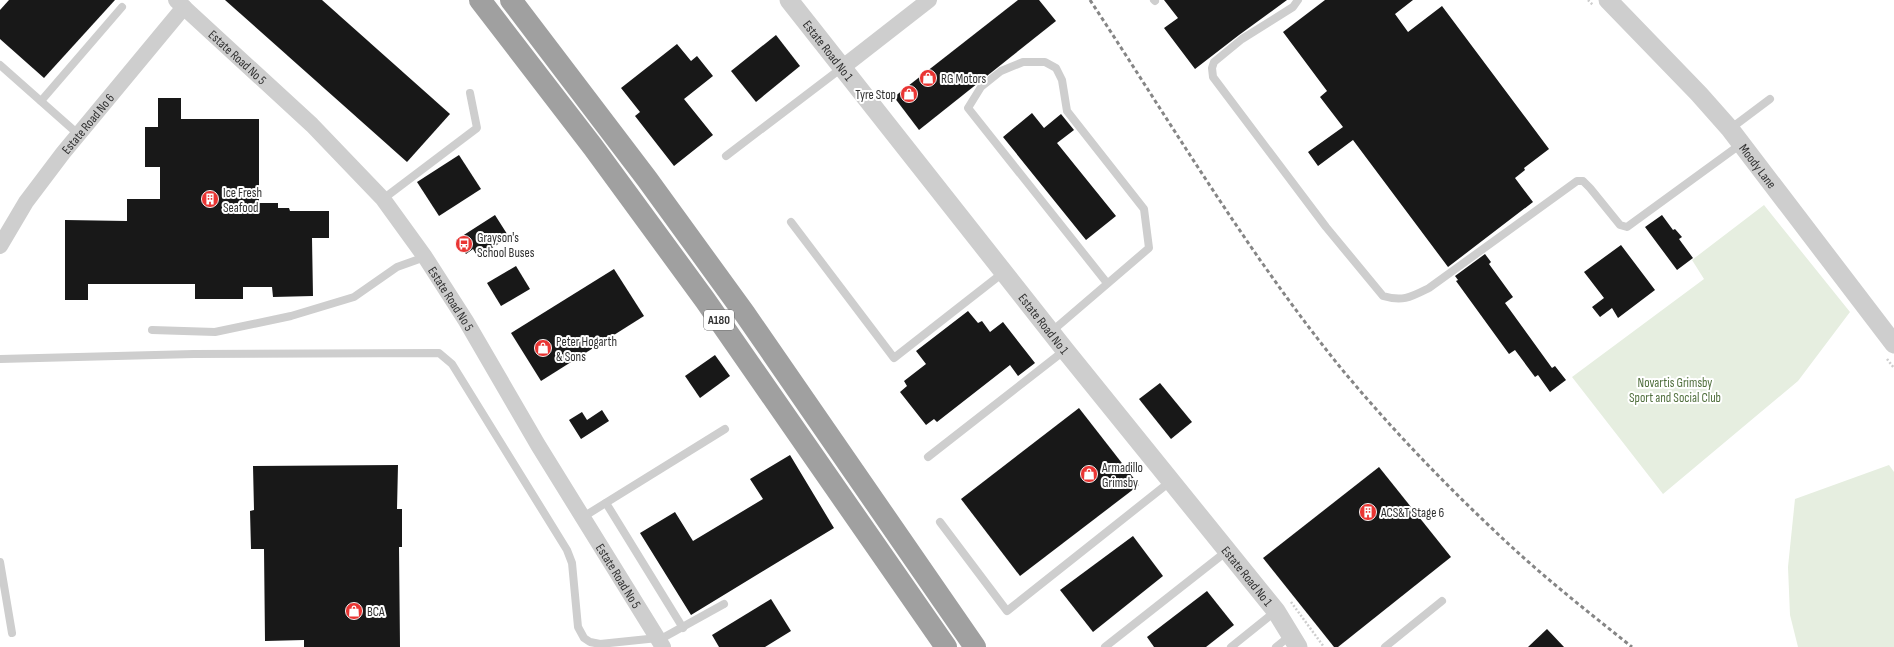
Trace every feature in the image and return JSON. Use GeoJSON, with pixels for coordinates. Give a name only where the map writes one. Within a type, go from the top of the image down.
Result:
{"type":"FeatureCollection","features":[{"type":"Feature","properties":{"kind":"highway","name":"A180"},"geometry":{"type":"LineString","coordinates":[[480,0],[597,153],[705,300],[946,647]]}},
{"type":"Feature","properties":{"kind":"highway","name":"A180"},"geometry":{"type":"LineString","coordinates":[[511,0],[637,166],[745,314],[975,647]]}},
{"type":"Feature","properties":{"kind":"street","name":"Estate Road No 1"},"geometry":{"type":"LineString","coordinates":[[789,0],[1065,350],[1276,612],[1295,641]]}},
{"type":"Feature","properties":{"kind":"street"},"geometry":{"type":"LineString","coordinates":[[842,67],[929,0]]}},
{"type":"Feature","properties":{"kind":"street","name":"Moody Lane"},"geometry":{"type":"LineString","coordinates":[[1601,3],[1700,94],[1735,136],[1889,350]]}},
{"type":"Feature","properties":{"kind":"street","name":"Estate Road No 6"},"geometry":{"type":"LineString","coordinates":[[0,246],[26,202],[180,4]]}},
{"type":"Feature","properties":{"kind":"street","name":"Estate Road No 5"},"geometry":{"type":"LineString","coordinates":[[180,4],[312,125],[383,199],[425,257],[466,321],[538,445],[660,642]]}},
{"type":"Feature","properties":{"kind":"lane"},"geometry":{"type":"LineString","coordinates":[[1298,0],[1293,7],[1242,39],[1214,62],[1212,77],[1326,226],[1383,296],[1396,300],[1410,298],[1429,288],[1577,182],[1582,181],[1590,188],[1620,225],[1627,227],[1735,136],[1770,99]]}},
{"type":"Feature","properties":{"kind":"lane"},"geometry":{"type":"LineString","coordinates":[[40,101],[122,7]]}},
{"type":"Feature","properties":{"kind":"lane"},"geometry":{"type":"LineString","coordinates":[[1051,332],[1149,248],[1144,209],[1067,111],[1062,80],[1056,68],[1045,62],[1023,62],[1001,71],[981,87],[968,108],[1107,283]]}},
{"type":"Feature","properties":{"kind":"lane"},"geometry":{"type":"LineString","coordinates":[[0,65],[78,134]]}},
{"type":"Feature","properties":{"kind":"lane"},"geometry":{"type":"LineString","coordinates":[[726,156],[842,67]]}},
{"type":"Feature","properties":{"kind":"lane"},"geometry":{"type":"LineString","coordinates":[[383,199],[477,128],[470,93]]}},
{"type":"Feature","properties":{"kind":"lane"},"geometry":{"type":"LineString","coordinates":[[791,222],[894,358],[1004,272]]}},
{"type":"Feature","properties":{"kind":"lane"},"geometry":{"type":"LineString","coordinates":[[152,330],[215,332],[291,316],[354,297],[397,267],[425,257]]}},
{"type":"Feature","properties":{"kind":"lane"},"geometry":{"type":"LineString","coordinates":[[928,457],[1065,350]]}},
{"type":"Feature","properties":{"kind":"lane"},"geometry":{"type":"LineString","coordinates":[[0,360],[194,354],[440,353],[452,364],[567,550],[572,563],[578,627],[584,638],[590,642],[600,644],[660,642],[724,604]]}},
{"type":"Feature","properties":{"kind":"lane"},"geometry":{"type":"LineString","coordinates":[[583,517],[725,429]]}},
{"type":"Feature","properties":{"kind":"lane"},"geometry":{"type":"LineString","coordinates":[[940,522],[1007,611],[1171,481]]}},
{"type":"Feature","properties":{"kind":"lane"},"geometry":{"type":"LineString","coordinates":[[606,503],[683,628]]}},
{"type":"Feature","properties":{"kind":"lane"},"geometry":{"type":"LineString","coordinates":[[1105,647],[1227,552]]}},
{"type":"Feature","properties":{"kind":"lane"},"geometry":{"type":"LineString","coordinates":[[0,562],[12,633]]}},
{"type":"Feature","properties":{"kind":"lane"},"geometry":{"type":"LineString","coordinates":[[1385,647],[1442,601]]}},
{"type":"Feature","properties":{"kind":"lane"},"geometry":{"type":"LineString","coordinates":[[1231,647],[1276,612]]}},
{"type":"Feature","properties":{"kind":"lane"},"geometry":{"type":"LineString","coordinates":[[1276,647],[1295,641]]}},
{"type":"Feature","properties":{"kind":"path"},"geometry":{"type":"LineString","coordinates":[[1588,0],[1601,3]]}},
{"type":"Feature","properties":{"kind":"path"},"geometry":{"type":"LineString","coordinates":[[1889,350],[1894,368]]}},
{"type":"Feature","properties":{"kind":"green space","name":"Novartis Grimsby Sport and Social Club"},"geometry":{"type":"Polygon","coordinates":[[[1764,205],[1850,312],[1798,381],[1663,494],[1572,377],[1704,279],[1692,260],[1764,205]]]}},
{"type":"Feature","properties":{"kind":"green space"},"geometry":{"type":"Polygon","coordinates":[[[1889,465],[1894,472],[1894,647],[1798,647],[1790,615],[1788,567],[1795,499],[1889,465]]]}},
{"type":"Feature","properties":{"kind":"building"},"geometry":{"type":"Polygon","coordinates":[[[9,0],[115,0],[44,78],[0,39],[0,10],[9,0]]]}},
{"type":"Feature","properties":{"kind":"building"},"geometry":{"type":"Polygon","coordinates":[[[225,0],[322,0],[450,114],[407,162],[225,0]]]}},
{"type":"Feature","properties":{"kind":"building"},"geometry":{"type":"Polygon","coordinates":[[[1018,0],[1039,0],[1056,21],[919,130],[894,97],[1018,0]]]}},
{"type":"Feature","properties":{"kind":"building"},"geometry":{"type":"Polygon","coordinates":[[[1164,0],[1287,0],[1195,69],[1164,28],[1178,18],[1164,0]]]}},
{"type":"Feature","properties":{"kind":"building"},"geometry":{"type":"Polygon","coordinates":[[[1325,0],[1413,0],[1395,14],[1408,32],[1442,6],[1549,149],[1524,168],[1525,170],[1515,178],[1533,202],[1448,267],[1353,140],[1318,166],[1308,152],[1343,127],[1320,97],[1327,91],[1283,32],[1325,0]]]}},
{"type":"Feature","properties":{"kind":"building"},"geometry":{"type":"Polygon","coordinates":[[[776,35],[800,66],[756,102],[731,71],[776,35]]]}},
{"type":"Feature","properties":{"kind":"building"},"geometry":{"type":"Polygon","coordinates":[[[677,44],[691,61],[697,56],[713,76],[684,99],[713,135],[674,166],[635,116],[640,112],[621,88],[677,44]]]}},
{"type":"Feature","properties":{"kind":"building","name":"Ice Fresh Seafood"},"geometry":{"type":"Polygon","coordinates":[[[158,98],[181,98],[181,119],[259,119],[259,203],[278,203],[278,208],[289,208],[290,211],[329,211],[329,238],[312,238],[313,296],[273,297],[272,287],[243,287],[243,299],[195,299],[195,284],[88,284],[88,300],[65,300],[65,220],[127,221],[127,199],[160,199],[160,167],[145,167],[145,127],[158,127],[158,98]]]}},
{"type":"Feature","properties":{"kind":"building"},"geometry":{"type":"Polygon","coordinates":[[[1032,113],[1044,128],[1061,114],[1074,130],[1057,143],[1116,216],[1086,240],[1003,137],[1032,113]]]}},
{"type":"Feature","properties":{"kind":"building"},"geometry":{"type":"Polygon","coordinates":[[[459,155],[481,189],[439,216],[417,182],[459,155]]]}},
{"type":"Feature","properties":{"kind":"building"},"geometry":{"type":"Polygon","coordinates":[[[495,215],[509,237],[478,257],[473,249],[466,254],[456,240],[495,215]]]}},
{"type":"Feature","properties":{"kind":"building"},"geometry":{"type":"Polygon","coordinates":[[[1662,215],[1673,230],[1675,229],[1682,237],[1679,239],[1693,258],[1677,270],[1645,227],[1662,215]]]}},
{"type":"Feature","properties":{"kind":"building"},"geometry":{"type":"Polygon","coordinates":[[[1621,245],[1655,290],[1618,318],[1612,308],[1600,317],[1592,307],[1604,298],[1584,272],[1621,245]]]}},
{"type":"Feature","properties":{"kind":"building"},"geometry":{"type":"Polygon","coordinates":[[[1485,254],[1491,262],[1489,264],[1513,297],[1505,303],[1552,368],[1555,366],[1566,380],[1550,392],[1538,375],[1535,377],[1515,350],[1509,354],[1456,281],[1458,280],[1455,276],[1485,254]]]}},
{"type":"Feature","properties":{"kind":"building"},"geometry":{"type":"Polygon","coordinates":[[[516,266],[530,289],[501,306],[487,283],[516,266]]]}},
{"type":"Feature","properties":{"kind":"building"},"geometry":{"type":"Polygon","coordinates":[[[614,269],[644,316],[541,381],[511,333],[614,269]]]}},
{"type":"Feature","properties":{"kind":"building"},"geometry":{"type":"Polygon","coordinates":[[[968,311],[978,323],[982,321],[990,332],[1003,322],[1035,363],[1018,376],[1010,365],[937,422],[934,419],[926,425],[900,392],[907,386],[904,381],[926,364],[916,351],[968,311]]]}},
{"type":"Feature","properties":{"kind":"building"},"geometry":{"type":"Polygon","coordinates":[[[715,355],[730,376],[700,398],[685,376],[715,355]]]}},
{"type":"Feature","properties":{"kind":"building"},"geometry":{"type":"Polygon","coordinates":[[[1160,383],[1192,422],[1171,439],[1139,399],[1160,383]]]}},
{"type":"Feature","properties":{"kind":"building"},"geometry":{"type":"Polygon","coordinates":[[[1079,408],[1139,485],[1020,576],[961,499],[1079,408]]]}},
{"type":"Feature","properties":{"kind":"building"},"geometry":{"type":"Polygon","coordinates":[[[602,410],[609,421],[581,439],[569,420],[582,412],[587,420],[602,410]]]}},
{"type":"Feature","properties":{"kind":"building"},"geometry":{"type":"Polygon","coordinates":[[[790,455],[834,528],[691,615],[640,533],[675,512],[693,541],[763,499],[750,479],[790,455]]]}},
{"type":"Feature","properties":{"kind":"building"},"geometry":{"type":"Polygon","coordinates":[[[398,465],[397,509],[402,509],[402,547],[399,547],[400,647],[304,647],[304,640],[265,641],[264,549],[251,549],[250,511],[254,510],[253,466],[398,465]]]}},
{"type":"Feature","properties":{"kind":"building","name":"ACS&T Stage 6"},"geometry":{"type":"Polygon","coordinates":[[[1379,467],[1451,557],[1338,647],[1334,647],[1263,558],[1379,467]]]}},
{"type":"Feature","properties":{"kind":"building"},"geometry":{"type":"Polygon","coordinates":[[[1133,536],[1163,576],[1093,632],[1060,590],[1133,536]]]}},
{"type":"Feature","properties":{"kind":"building"},"geometry":{"type":"Polygon","coordinates":[[[1207,591],[1234,625],[1206,647],[1154,647],[1147,637],[1207,591]]]}},
{"type":"Feature","properties":{"kind":"building"},"geometry":{"type":"Polygon","coordinates":[[[771,599],[791,631],[765,647],[719,647],[712,635],[771,599]]]}},
{"type":"Feature","properties":{"kind":"building"},"geometry":{"type":"Polygon","coordinates":[[[1547,629],[1564,647],[1528,647],[1547,629]]]}},
{"type":"Feature","properties":{"kind":"railway"},"geometry":{"type":"LineString","coordinates":[[1090,0],[1241,233],[1306,323],[1360,391],[1402,438],[1514,549],[1572,599],[1632,647]]}},
{"type":"Feature","properties":{"kind":"place","name":"RG Motors"},"geometry":{"type":"Point","coordinates":[928,78]}},
{"type":"Feature","properties":{"kind":"place","name":"Tyre Stop"},"geometry":{"type":"Point","coordinates":[909,94]}},
{"type":"Feature","properties":{"kind":"place","name":"Ice Fresh Seafood"},"geometry":{"type":"Point","coordinates":[210,199]}},
{"type":"Feature","properties":{"kind":"place","name":"Grayson's School Buses"},"geometry":{"type":"Point","coordinates":[464,244]}},
{"type":"Feature","properties":{"kind":"place","name":"Peter Hogarth & Sons"},"geometry":{"type":"Point","coordinates":[543,348]}},
{"type":"Feature","properties":{"kind":"place","name":"Armadillo Grimsby"},"geometry":{"type":"Point","coordinates":[1089,474]}},
{"type":"Feature","properties":{"kind":"place","name":"ACS&T Stage 6"},"geometry":{"type":"Point","coordinates":[1368,512]}},
{"type":"Feature","properties":{"kind":"place","name":"BCA"},"geometry":{"type":"Point","coordinates":[354,611]}}]}
